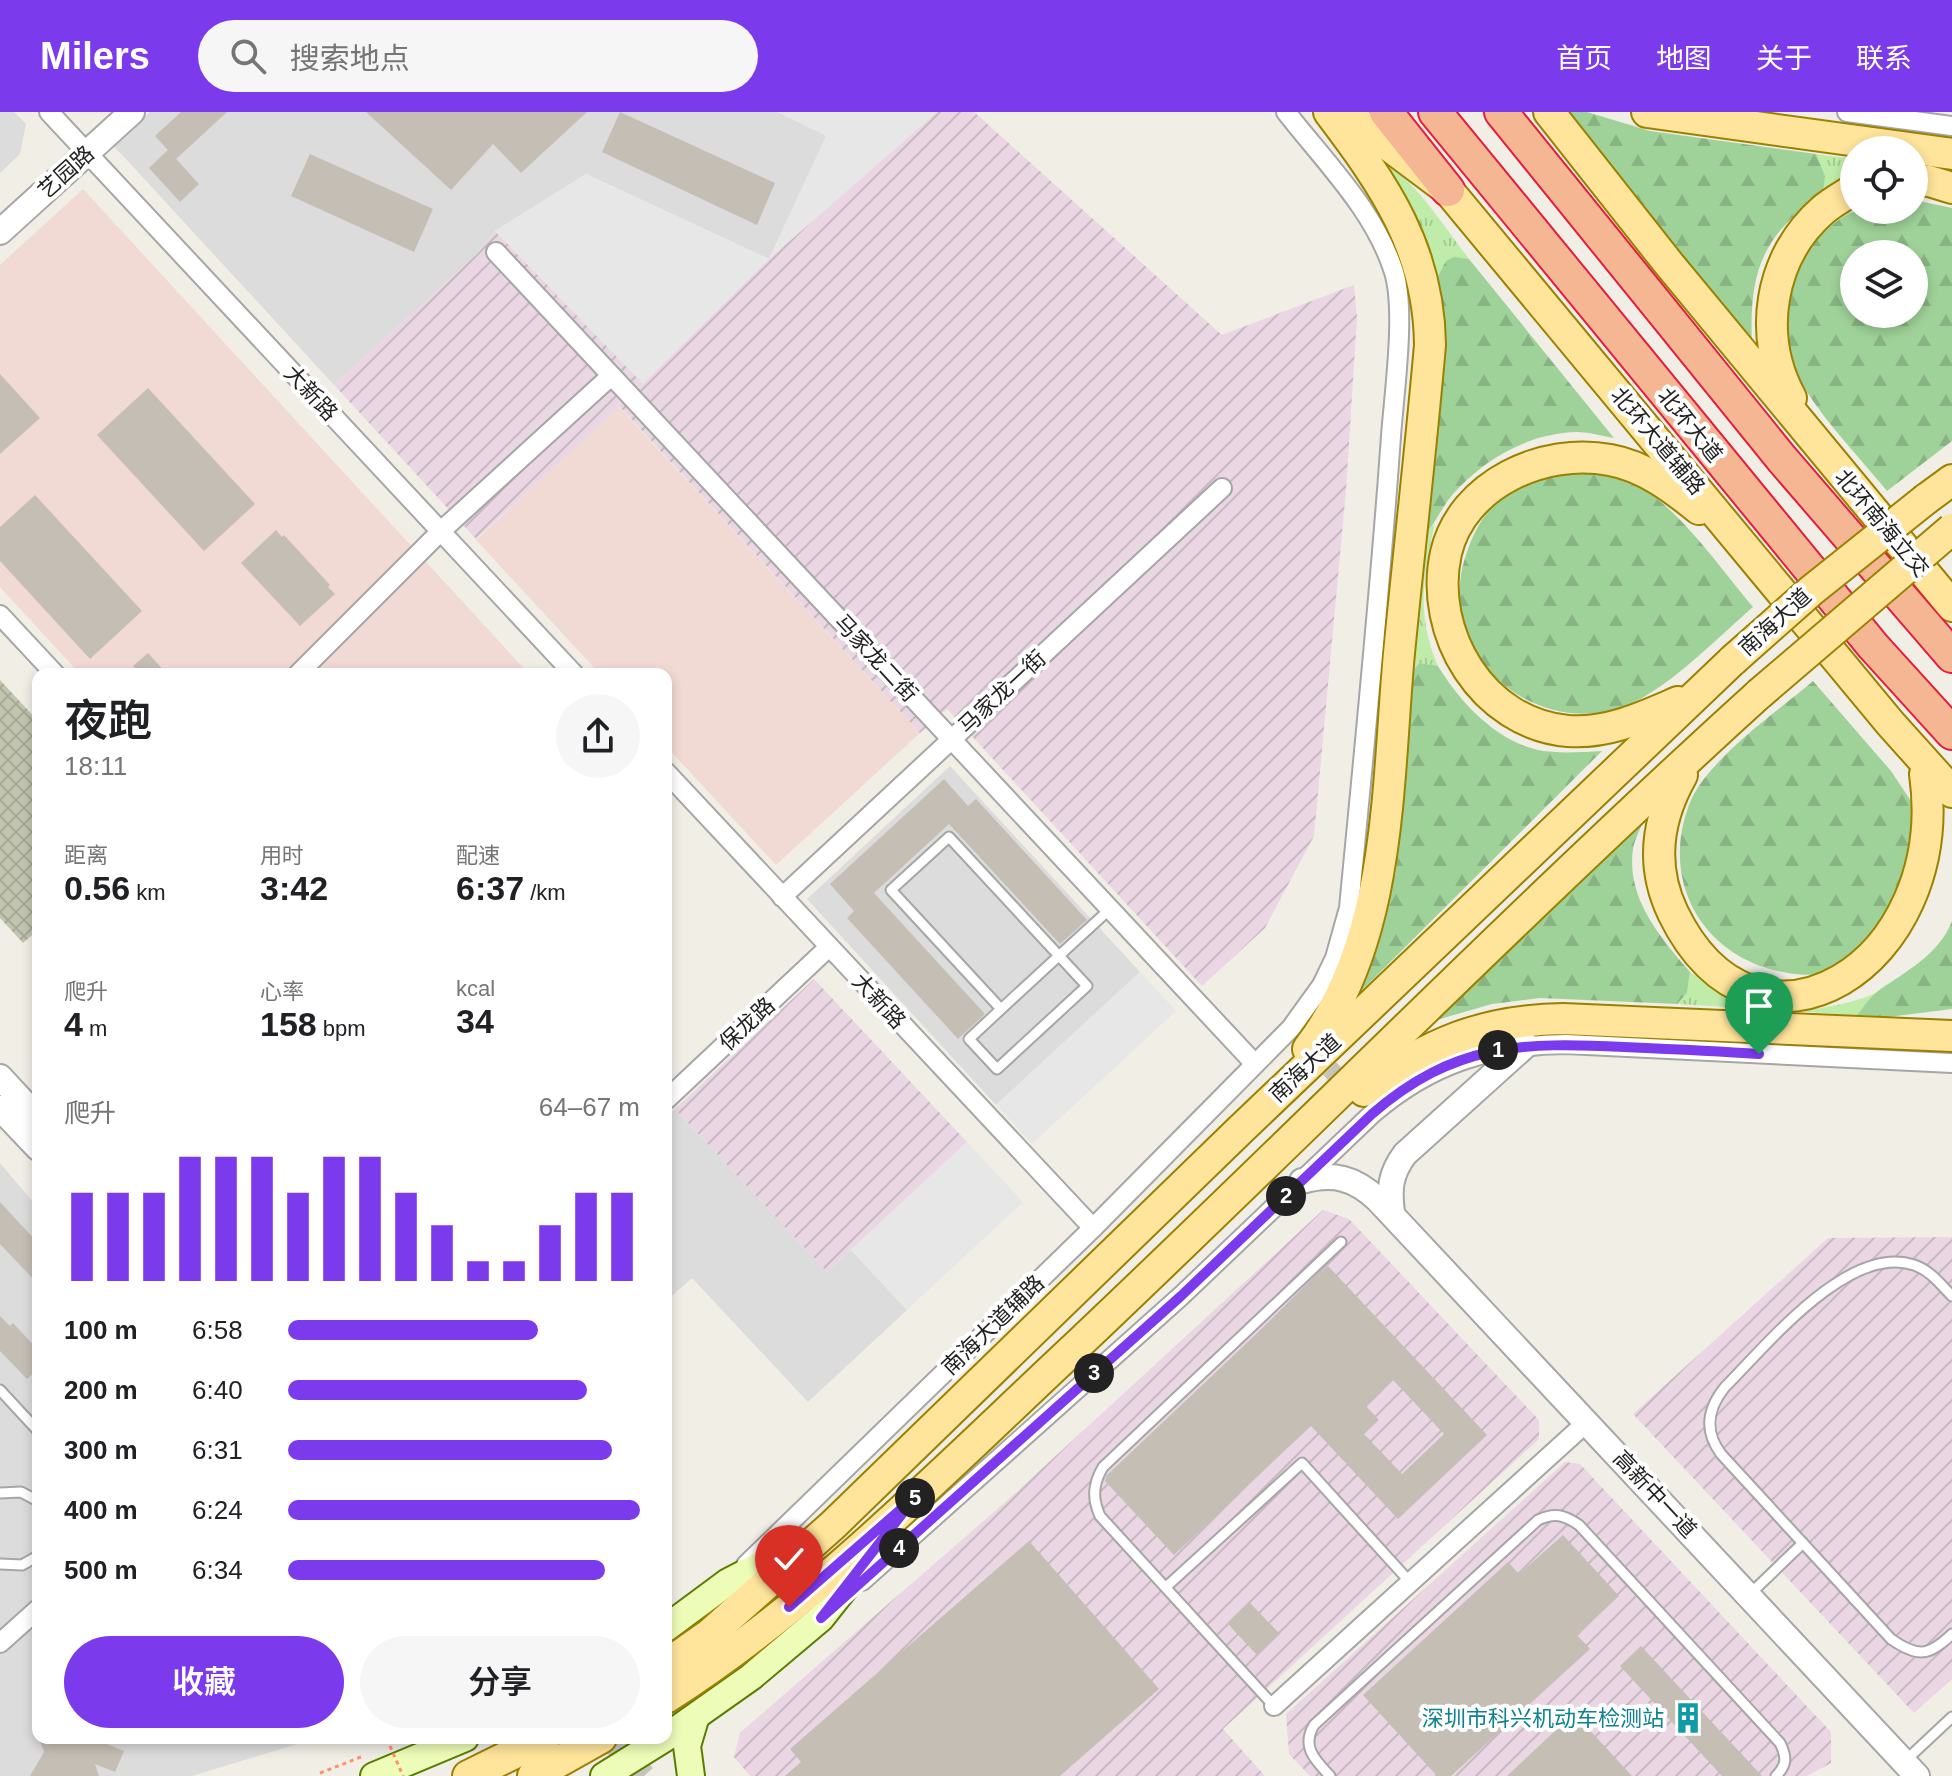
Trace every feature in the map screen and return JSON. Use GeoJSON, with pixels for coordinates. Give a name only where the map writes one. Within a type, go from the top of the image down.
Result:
{"type":"FeatureCollection","features":[{"type":"Feature","properties":{"kind":"highway"},"geometry":{"type":"LineString","coordinates":[[1386,112],[1448,190]]}},
{"type":"Feature","properties":{"kind":"highway","name":"北环大道"},"geometry":{"type":"LineString","coordinates":[[1435,112],[1843,611],[1952,733]]}},
{"type":"Feature","properties":{"kind":"highway"},"geometry":{"type":"LineString","coordinates":[[1501,112],[1782,459],[1952,656]]}},
{"type":"Feature","properties":{"kind":"main road"},"geometry":{"type":"LineString","coordinates":[[1240,1130],[1296,1064],[1331,1014],[1368,925],[1384,827],[1427,377],[1430,310],[1410,240],[1390,200],[1329,112]]}},
{"type":"Feature","properties":{"kind":"main road","name":"北环大道辅路"},"geometry":{"type":"LineString","coordinates":[[1344,112],[1448,190],[1890,723],[1952,792]]}},
{"type":"Feature","properties":{"kind":"main road"},"geometry":{"type":"LineString","coordinates":[[1549,112],[1813,438]]}},
{"type":"Feature","properties":{"kind":"main road"},"geometry":{"type":"LineString","coordinates":[[1647,112],[1952,154]]}},
{"type":"Feature","properties":{"kind":"main road"},"geometry":{"type":"LineString","coordinates":[[1928,181],[1952,188]]}},
{"type":"Feature","properties":{"kind":"main road"},"geometry":{"type":"LineString","coordinates":[[1813,438],[1783,384],[1773,348],[1771,311],[1780,269],[1800,234],[1823,209],[1840,198]]}},
{"type":"Feature","properties":{"kind":"main road","name":"北环南海立交"},"geometry":{"type":"LineString","coordinates":[[1813,438],[1952,606]]}},
{"type":"Feature","properties":{"kind":"main road"},"geometry":{"type":"LineString","coordinates":[[1691,697],[1626,724],[1583,731],[1546,727],[1497,701],[1477,684],[1461,661],[1444,609],[1443,579],[1447,551],[1457,525],[1473,503],[1494,484],[1521,469],[1553,460],[1610,460],[1665,483],[1753,556]]}},
{"type":"Feature","properties":{"kind":"main road","name":"南海大道"},"geometry":{"type":"LineString","coordinates":[[672,1661],[721,1624],[833,1525],[1691,697],[1812,590],[1952,480]]}},
{"type":"Feature","properties":{"kind":"main road","name":"南海大道"},"geometry":{"type":"LineString","coordinates":[[672,1694],[789,1607],[916,1496],[1270,1162],[1544,894],[1702,746],[1952,529]]}},
{"type":"Feature","properties":{"kind":"main road"},"geometry":{"type":"LineString","coordinates":[[1890,723],[1917,760],[1944,812],[1951,862]]}},
{"type":"Feature","properties":{"kind":"main road"},"geometry":{"type":"LineString","coordinates":[[1702,746],[1682,775],[1665,810],[1658,852],[1661,878],[1669,904],[1681,929],[1699,954],[1718,971],[1739,983],[1790,995],[1819,995],[1846,989],[1872,981],[1903,961]]}},
{"type":"Feature","properties":{"kind":"main road"},"geometry":{"type":"LineString","coordinates":[[1270,1162],[1406,1062],[1456,1036],[1510,1021],[1563,1019],[1952,1036]]}},
{"type":"Feature","properties":{"kind":"main road"},"geometry":{"type":"LineString","coordinates":[[672,1734],[695,1719],[821,1618],[916,1496]]}},
{"type":"Feature","properties":{"kind":"main road"},"geometry":{"type":"LineString","coordinates":[[672,1624],[728,1582],[833,1525]]}},
{"type":"Feature","properties":{"kind":"main road"},"geometry":{"type":"LineString","coordinates":[[691,1776],[687,1746],[695,1719]]}},
{"type":"Feature","properties":{"kind":"main road"},"geometry":{"type":"LineString","coordinates":[[368,1766],[444,1744]]}},
{"type":"Feature","properties":{"kind":"main road"},"geometry":{"type":"LineString","coordinates":[[468,1776],[533,1744]]}},
{"type":"Feature","properties":{"kind":"main road"},"geometry":{"type":"LineString","coordinates":[[533,1776],[590,1744]]}},
{"type":"Feature","properties":{"kind":"main road"},"geometry":{"type":"LineString","coordinates":[[604,1776],[655,1744]]}},
{"type":"Feature","properties":{"kind":"street","name":"大新路"},"geometry":{"type":"LineString","coordinates":[[49,112],[568,668]]}},
{"type":"Feature","properties":{"kind":"street","name":"艺园路"},"geometry":{"type":"LineString","coordinates":[[0,232],[81,147],[108,112]]}},
{"type":"Feature","properties":{"kind":"street","name":"艺园路"},"geometry":{"type":"LineString","coordinates":[[0,210],[132,112]]}},
{"type":"Feature","properties":{"kind":"street"},"geometry":{"type":"LineString","coordinates":[[1847,112],[1952,126]]}},
{"type":"Feature","properties":{"kind":"street","name":"南海大道辅路"},"geometry":{"type":"LineString","coordinates":[[728,1582],[1093,1228],[1255,1064],[1296,1033],[1335,958],[1349,908],[1387,493],[1399,318],[1395,276],[1384,244],[1369,218],[1295,115]]}},
{"type":"Feature","properties":{"kind":"street","name":"马家龙二街"},"geometry":{"type":"LineString","coordinates":[[496,252],[1255,1064]]}},
{"type":"Feature","properties":{"kind":"street"},"geometry":{"type":"LineString","coordinates":[[304,668],[441,531],[611,376]]}},
{"type":"Feature","properties":{"kind":"street","name":"马家龙一街"},"geometry":{"type":"LineString","coordinates":[[782,897],[1222,488]]}},
{"type":"Feature","properties":{"kind":"street"},"geometry":{"type":"LineString","coordinates":[[0,615],[49,668]]}},
{"type":"Feature","properties":{"kind":"street","name":"大新路"},"geometry":{"type":"LineString","coordinates":[[672,778],[1093,1228]]}},
{"type":"Feature","properties":{"kind":"street","name":"保龙路"},"geometry":{"type":"LineString","coordinates":[[672,1094],[829,947]]}},
{"type":"Feature","properties":{"kind":"street"},"geometry":{"type":"LineString","coordinates":[[821,1618],[1181,1296],[1334,1151],[1368,1110],[1451,1064],[1526,1045],[1566,1044],[1952,1063]]}},
{"type":"Feature","properties":{"kind":"street"},"geometry":{"type":"LineString","coordinates":[[1392,1213],[1389,1191],[1391,1176],[1405,1154],[1526,1045]]}},
{"type":"Feature","properties":{"kind":"street"},"geometry":{"type":"LineString","coordinates":[[0,1077],[32,1119]]}},
{"type":"Feature","properties":{"kind":"street"},"geometry":{"type":"LineString","coordinates":[[0,1108],[32,1119]]}},
{"type":"Feature","properties":{"kind":"street","name":"高新中一道"},"geometry":{"type":"LineString","coordinates":[[1302,1181],[1330,1176],[1344,1178],[1368,1190],[1392,1213],[1749,1595],[1902,1771]]}},
{"type":"Feature","properties":{"kind":"street"},"geometry":{"type":"LineString","coordinates":[[1274,1706],[1587,1422]]}},
{"type":"Feature","properties":{"kind":"street"},"geometry":{"type":"LineString","coordinates":[[0,1643],[32,1614]]}},
{"type":"Feature","properties":{"kind":"lane"},"geometry":{"type":"LineString","coordinates":[[1001,1009],[891,890],[949,837],[1058,956],[1087,986],[997,1069],[969,1039],[1058,956],[1110,909]]}},
{"type":"Feature","properties":{"kind":"lane"},"geometry":{"type":"LineString","coordinates":[[1274,1706],[1100,1516],[1094,1503],[1097,1478],[1103,1467],[1341,1242]]}},
{"type":"Feature","properties":{"kind":"lane"},"geometry":{"type":"LineString","coordinates":[[1952,1296],[1933,1276],[1914,1265],[1885,1262],[1853,1271],[1830,1286],[1716,1397],[1709,1420],[1714,1444],[1891,1639],[1902,1647],[1927,1652],[1935,1650],[1952,1634]]}},
{"type":"Feature","properties":{"kind":"lane"},"geometry":{"type":"LineString","coordinates":[[0,1390],[32,1425]]}},
{"type":"Feature","properties":{"kind":"lane"},"geometry":{"type":"LineString","coordinates":[[1166,1587],[1302,1463],[1410,1582]]}},
{"type":"Feature","properties":{"kind":"lane"},"geometry":{"type":"LineString","coordinates":[[0,1493],[21,1492],[32,1498]]}},
{"type":"Feature","properties":{"kind":"lane"},"geometry":{"type":"LineString","coordinates":[[1330,1776],[1311,1755],[1308,1745],[1314,1725],[1538,1520],[1552,1514],[1566,1517],[1579,1525],[1780,1743],[1786,1756],[1784,1767],[1776,1776]]}},
{"type":"Feature","properties":{"kind":"lane"},"geometry":{"type":"LineString","coordinates":[[1749,1595],[1803,1543]]}},
{"type":"Feature","properties":{"kind":"lane"},"geometry":{"type":"LineString","coordinates":[[0,1564],[22,1565],[32,1559]]}},
{"type":"Feature","properties":{"kind":"lane"},"geometry":{"type":"LineString","coordinates":[[1902,1771],[1952,1717]]}},
{"type":"Feature","properties":{"kind":"path"},"geometry":{"type":"LineString","coordinates":[[390,1746],[403,1776]]}},
{"type":"Feature","properties":{"kind":"path"},"geometry":{"type":"LineString","coordinates":[[320,1773],[368,1766]]}},
{"type":"Feature","properties":{"kind":"shaded area"},"geometry":{"type":"Polygon","coordinates":[[[0,112],[14,112],[26,124],[20,154],[0,173],[0,112]]]}},
{"type":"Feature","properties":{"kind":"shaded area"},"geometry":{"type":"Polygon","coordinates":[[[150,112],[777,112],[827,135],[769,259],[586,174],[495,231],[478,253],[334,385],[113,145],[150,112]]]}},
{"type":"Feature","properties":{"kind":"shaded area"},"geometry":{"type":"Polygon","coordinates":[[[777,112],[937,112],[769,259],[826,136],[777,112]]]}},
{"type":"Feature","properties":{"kind":"shaded area"},"geometry":{"type":"Polygon","coordinates":[[[937,112],[974,112],[1222,335],[1354,285],[1357,318],[1346,490],[1314,836],[1265,928],[1202,986],[947,709],[920,733],[620,407],[476,539],[334,385],[478,253],[495,231],[643,383],[769,259],[937,112]]]}},
{"type":"Feature","properties":{"kind":"shaded area"},"geometry":{"type":"Polygon","coordinates":[[[586,174],[769,259],[643,384],[495,231],[586,174]]]}},
{"type":"Feature","properties":{"kind":"shaded area"},"geometry":{"type":"Polygon","coordinates":[[[83,189],[523,668],[74,668],[0,587],[0,265],[83,189]]]}},
{"type":"Feature","properties":{"kind":"shaded area"},"geometry":{"type":"Polygon","coordinates":[[[619,407],[920,733],[776,865],[672,752],[672,668],[594,668],[476,540],[619,407]]]}},
{"type":"Feature","properties":{"kind":"shaded area"},"geometry":{"type":"Polygon","coordinates":[[[0,680],[32,715],[32,935],[23,943],[0,918],[0,680]]]}},
{"type":"Feature","properties":{"kind":"shaded area"},"geometry":{"type":"Polygon","coordinates":[[[950,766],[1140,972],[996,1105],[807,899],[950,766]]]}},
{"type":"Feature","properties":{"kind":"shaded area"},"geometry":{"type":"Polygon","coordinates":[[[1140,972],[1176,1011],[1032,1144],[996,1105],[1140,972]]]}},
{"type":"Feature","properties":{"kind":"shaded area"},"geometry":{"type":"Polygon","coordinates":[[[814,979],[967,1142],[827,1272],[675,1109],[814,979]]]}},
{"type":"Feature","properties":{"kind":"shaded area"},"geometry":{"type":"Polygon","coordinates":[[[675,1109],[827,1272],[851,1250],[907,1310],[808,1402],[692,1278],[672,1296],[672,1112],[675,1109]]]}},
{"type":"Feature","properties":{"kind":"shaded area"},"geometry":{"type":"Polygon","coordinates":[[[967,1142],[1023,1202],[907,1310],[851,1250],[967,1142]]]}},
{"type":"Feature","properties":{"kind":"shaded area"},"geometry":{"type":"Polygon","coordinates":[[[0,1163],[32,1201],[32,1744],[297,1744],[192,1776],[0,1776],[0,1163]]]}},
{"type":"Feature","properties":{"kind":"shaded area"},"geometry":{"type":"Polygon","coordinates":[[[1323,1210],[1349,1219],[1539,1420],[1539,1439],[1223,1729],[1265,1776],[750,1776],[734,1757],[740,1733],[1010,1498],[1323,1210]]]}},
{"type":"Feature","properties":{"kind":"shaded area"},"geometry":{"type":"Polygon","coordinates":[[[1952,1237],[1952,1679],[1914,1713],[1633,1414],[1828,1238],[1952,1237]]]}},
{"type":"Feature","properties":{"kind":"shaded area"},"geometry":{"type":"Polygon","coordinates":[[[1565,1462],[1580,1464],[1831,1732],[1831,1763],[1807,1776],[1310,1776],[1289,1754],[1286,1714],[1565,1462]]]}},
{"type":"Feature","properties":{"kind":"green space"},"geometry":{"type":"Polygon","coordinates":[[[1561,112],[1587,112],[1650,131],[1816,154],[1825,176],[1823,193],[1785,225],[1763,259],[1753,298],[1752,347],[1561,112]]]}},
{"type":"Feature","properties":{"kind":"green space"},"geometry":{"type":"Polygon","coordinates":[[[1816,154],[1840,157],[1840,186],[1823,193],[1816,154]]]}},
{"type":"Feature","properties":{"kind":"green space"},"geometry":{"type":"Polygon","coordinates":[[[1382,162],[1417,191],[1469,259],[1450,261],[1438,276],[1414,217],[1382,162]]]}},
{"type":"Feature","properties":{"kind":"green space"},"geometry":{"type":"Polygon","coordinates":[[[1928,203],[1952,208],[1952,441],[1887,491],[1821,412],[1799,379],[1787,346],[1785,311],[1794,277],[1811,246],[1840,220],[1840,224],[1928,224],[1928,203]]]}},
{"type":"Feature","properties":{"kind":"green space"},"geometry":{"type":"Polygon","coordinates":[[[1454,257],[1469,259],[1614,438],[1582,432],[1559,434],[1509,450],[1465,481],[1425,535],[1444,336],[1438,276],[1446,261],[1454,257]]]}},
{"type":"Feature","properties":{"kind":"green space"},"geometry":{"type":"Polygon","coordinates":[[[1570,470],[1608,473],[1629,480],[1649,493],[1688,528],[1753,607],[1667,682],[1629,705],[1611,711],[1577,714],[1545,707],[1516,693],[1492,673],[1474,648],[1462,618],[1460,586],[1467,552],[1483,518],[1498,501],[1514,490],[1532,481],[1570,470]]]}},
{"type":"Feature","properties":{"kind":"green space"},"geometry":{"type":"Polygon","coordinates":[[[1435,523],[1427,561],[1424,612],[1438,666],[1419,663],[1412,672],[1425,535],[1435,523]]]}},
{"type":"Feature","properties":{"kind":"green space"},"geometry":{"type":"Polygon","coordinates":[[[1419,663],[1438,666],[1468,706],[1508,738],[1538,750],[1602,751],[1357,995],[1379,938],[1396,872],[1412,672],[1419,663]]]}},
{"type":"Feature","properties":{"kind":"green space"},"geometry":{"type":"Polygon","coordinates":[[[1813,681],[1891,771],[1913,804],[1920,883],[1848,964],[1830,973],[1808,975],[1759,965],[1734,953],[1713,935],[1696,914],[1680,863],[1681,835],[1697,788],[1744,738],[1813,681]]]}},
{"type":"Feature","properties":{"kind":"green space"},"geometry":{"type":"Polygon","coordinates":[[[1647,814],[1633,849],[1632,867],[1640,900],[1648,916],[1690,972],[1687,993],[1677,1004],[1540,998],[1492,1004],[1433,1021],[1647,814]]]}},
{"type":"Feature","properties":{"kind":"green space"},"geometry":{"type":"Polygon","coordinates":[[[1952,921],[1952,1009],[1888,1017],[1857,1015],[1875,993],[1930,953],[1952,921]]]}},
{"type":"Feature","properties":{"kind":"green space"},"geometry":{"type":"Polygon","coordinates":[[[1690,972],[1736,1000],[1775,1010],[1677,1004],[1687,993],[1690,972]]]}},
{"type":"Feature","properties":{"kind":"green space"},"geometry":{"type":"Polygon","coordinates":[[[1876,993],[1857,1015],[1775,1010],[1828,1007],[1876,993]]]}},
{"type":"Feature","properties":{"kind":"building"},"geometry":{"type":"Polygon","coordinates":[[[181,112],[227,112],[176,159],[155,136],[181,112]]]}},
{"type":"Feature","properties":{"kind":"building"},"geometry":{"type":"Polygon","coordinates":[[[366,112],[587,112],[521,173],[493,144],[451,190],[366,112]]]}},
{"type":"Feature","properties":{"kind":"building"},"geometry":{"type":"Polygon","coordinates":[[[620,112],[775,183],[757,225],[602,152],[620,112]]]}},
{"type":"Feature","properties":{"kind":"building"},"geometry":{"type":"Polygon","coordinates":[[[168,150],[199,184],[180,202],[149,168],[168,150]]]}},
{"type":"Feature","properties":{"kind":"building"},"geometry":{"type":"Polygon","coordinates":[[[310,154],[433,209],[414,252],[291,196],[310,154]]]}},
{"type":"Feature","properties":{"kind":"building"},"geometry":{"type":"Polygon","coordinates":[[[0,374],[40,418],[0,454],[0,374]]]}},
{"type":"Feature","properties":{"kind":"building"},"geometry":{"type":"Polygon","coordinates":[[[148,388],[255,504],[204,551],[97,435],[148,388]]]}},
{"type":"Feature","properties":{"kind":"building"},"geometry":{"type":"Polygon","coordinates":[[[35,495],[142,611],[90,659],[0,561],[0,527],[35,495]]]}},
{"type":"Feature","properties":{"kind":"building"},"geometry":{"type":"Polygon","coordinates":[[[276,530],[282,537],[284,535],[335,594],[300,626],[241,563],[276,530]]]}},
{"type":"Feature","properties":{"kind":"building"},"geometry":{"type":"Polygon","coordinates":[[[148,653],[162,668],[135,668],[133,666],[148,653]]]}},
{"type":"Feature","properties":{"kind":"building"},"geometry":{"type":"Polygon","coordinates":[[[944,779],[968,806],[976,799],[1087,920],[1060,944],[949,824],[874,893],[985,1014],[958,1039],[847,918],[854,911],[830,884],[944,779]]]}},
{"type":"Feature","properties":{"kind":"building"},"geometry":{"type":"Polygon","coordinates":[[[0,1202],[32,1237],[32,1278],[0,1244],[0,1202]]]}},
{"type":"Feature","properties":{"kind":"building"},"geometry":{"type":"Polygon","coordinates":[[[1328,1266],[1487,1435],[1398,1519],[1311,1426],[1174,1555],[1105,1481],[1106,1476],[1328,1266]],[[1393,1380],[1366,1406],[1379,1420],[1364,1434],[1402,1474],[1444,1434],[1393,1380]]]}},
{"type":"Feature","properties":{"kind":"building"},"geometry":{"type":"Polygon","coordinates":[[[0,1316],[10,1326],[13,1323],[32,1344],[32,1374],[27,1379],[0,1351],[0,1316]]]}},
{"type":"Feature","properties":{"kind":"building"},"geometry":{"type":"Polygon","coordinates":[[[1563,1535],[1619,1596],[1577,1635],[1590,1649],[1451,1776],[1437,1776],[1363,1695],[1508,1562],[1519,1574],[1563,1535]]]}},
{"type":"Feature","properties":{"kind":"building"},"geometry":{"type":"Polygon","coordinates":[[[1029,1541],[1159,1689],[1060,1776],[785,1776],[801,1762],[790,1749],[1029,1541]]]}},
{"type":"Feature","properties":{"kind":"building"},"geometry":{"type":"Polygon","coordinates":[[[1249,1602],[1280,1634],[1257,1655],[1227,1623],[1249,1602]]]}},
{"type":"Feature","properties":{"kind":"building","name":"深圳市科兴机动车检测站"},"geometry":{"type":"Polygon","coordinates":[[[1641,1646],[1762,1776],[1722,1776],[1620,1666],[1641,1646]]]}},
{"type":"Feature","properties":{"kind":"building"},"geometry":{"type":"Polygon","coordinates":[[[1574,1713],[1632,1776],[1507,1776],[1574,1713]]]}},
{"type":"Feature","properties":{"kind":"building"},"geometry":{"type":"Polygon","coordinates":[[[41,1744],[107,1744],[124,1751],[115,1772],[95,1764],[99,1776],[30,1776],[44,1752],[41,1744]]]}},
{"type":"Feature","properties":{"kind":"tunnel"},"geometry":{"type":"LineString","coordinates":[[1311,1049],[1351,1091]]}},
{"type":"Feature","properties":{"kind":"tunnel"},"geometry":{"type":"LineString","coordinates":[[615,1744],[644,1776]]}},
{"type":"Feature","properties":{"kind":"place","name":"深圳市科兴机动车检测站"},"geometry":{"type":"Point","coordinates":[1688,1718]}},
{"type":"Feature","properties":{"kind":"route"},"geometry":{"type":"LineString","coordinates":[[789,1607],[916,1496],[821,1618],[1181,1296],[1372,1114],[1428,1074],[1477,1055],[1526,1045],[1566,1044],[1759,1054]]}}]}
